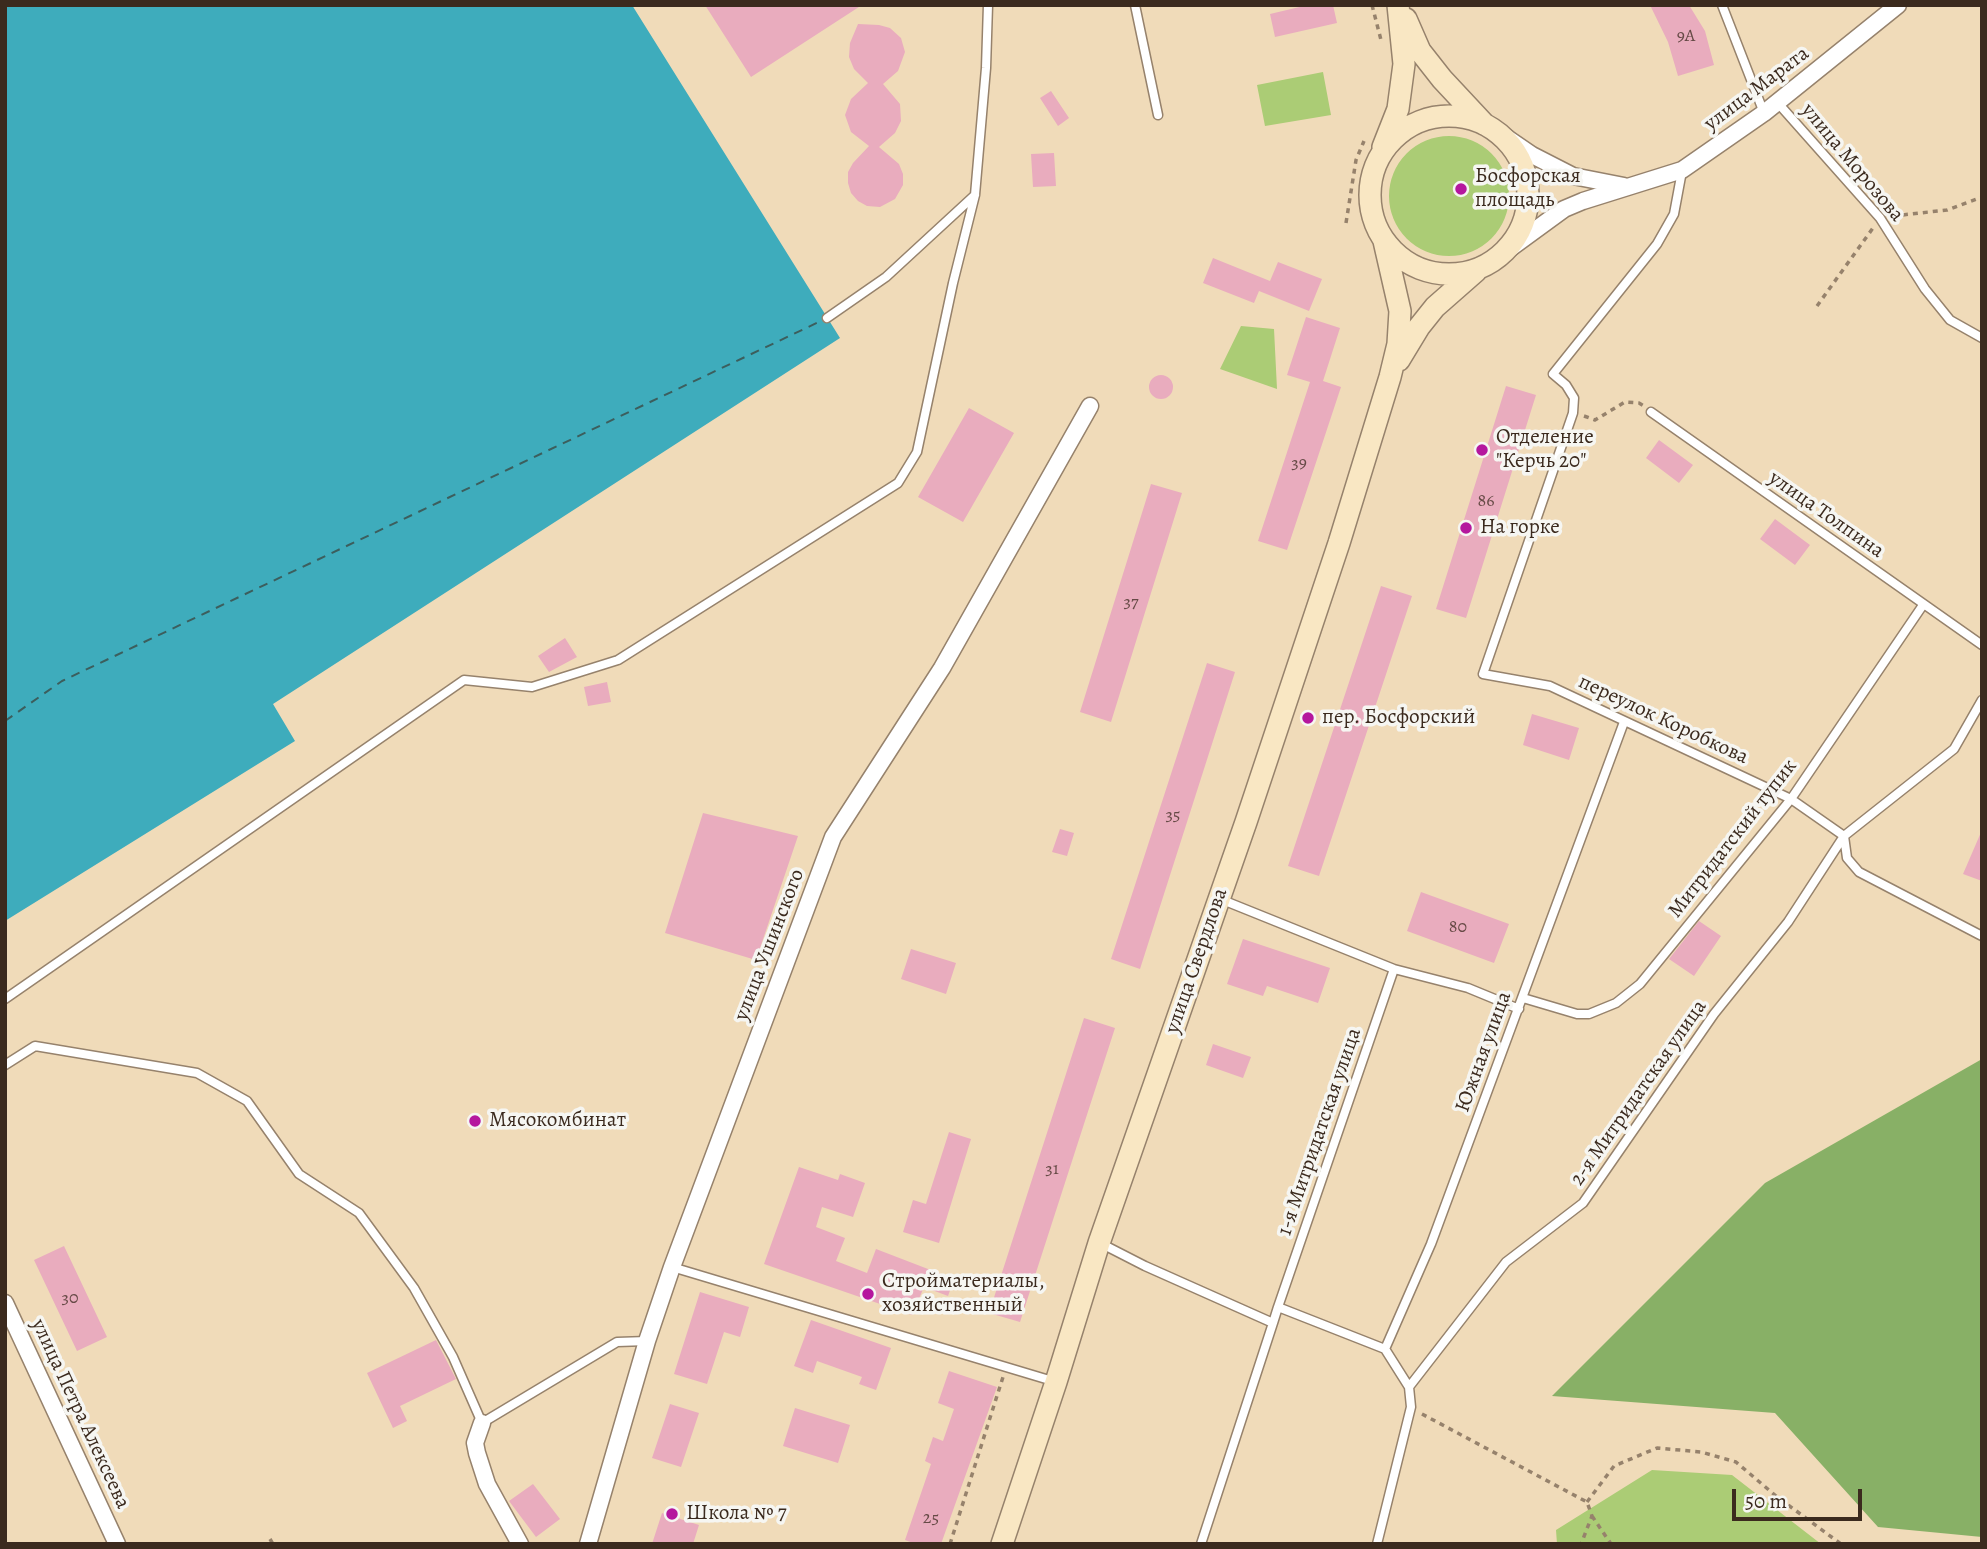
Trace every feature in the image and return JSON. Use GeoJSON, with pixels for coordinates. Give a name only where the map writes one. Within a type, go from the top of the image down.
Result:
{"type":"FeatureCollection","features":[{"type":"Feature","properties":{"kind":"main road"},"geometry":{"type":"LineString","coordinates":[[1390,377],[1419,327],[1435,307],[1479,269],[1501,255],[1518,235],[1527,211],[1528,186],[1520,161],[1510,145],[1442,79],[1420,51],[1399,5]]}},
{"type":"Feature","properties":{"kind":"main road"},"geometry":{"type":"LineString","coordinates":[[1390,377],[1398,344],[1400,311],[1384,241],[1373,217],[1370,190],[1398,109],[1402,86],[1404,64],[1399,5]]}},
{"type":"Feature","properties":{"kind":"main road"},"geometry":{"type":"LineString","coordinates":[[1378,161],[1395,138],[1412,126],[1436,117],[1461,117],[1490,127]]}},
{"type":"Feature","properties":{"kind":"main road"},"geometry":{"type":"LineString","coordinates":[[1384,241],[1402,260],[1426,271],[1453,275],[1479,269]]}},
{"type":"Feature","properties":{"kind":"main road","name":"улица Свердлова"},"geometry":{"type":"LineString","coordinates":[[1002,1544],[1099,1242],[1219,899],[1339,543],[1390,377]]}},
{"type":"Feature","properties":{"kind":"street","name":"улица Марата"},"geometry":{"type":"LineString","coordinates":[[1501,255],[1564,209],[1682,170],[1771,107],[1898,5]]}},
{"type":"Feature","properties":{"kind":"street"},"geometry":{"type":"LineString","coordinates":[[1490,127],[1532,155],[1573,176],[1630,187]]}},
{"type":"Feature","properties":{"kind":"street","name":"улица Ушинского"},"geometry":{"type":"LineString","coordinates":[[588,1544],[647,1341],[672,1267],[833,837],[942,668],[1090,406]]}},
{"type":"Feature","properties":{"kind":"street","name":"улица Петра Алексеева"},"geometry":{"type":"LineString","coordinates":[[5,1303],[117,1544]]}},
{"type":"Feature","properties":{"kind":"street"},"geometry":{"type":"LineString","coordinates":[[482,1423],[475,1443],[486,1484],[520,1544]]}},
{"type":"Feature","properties":{"kind":"lane"},"geometry":{"type":"LineString","coordinates":[[5,999],[464,680],[532,687],[618,660],[898,483],[916,452],[975,195],[986,68],[988,5]]}},
{"type":"Feature","properties":{"kind":"lane"},"geometry":{"type":"LineString","coordinates":[[1135,5],[1158,115]]}},
{"type":"Feature","properties":{"kind":"lane"},"geometry":{"type":"LineString","coordinates":[[1722,5],[1771,107]]}},
{"type":"Feature","properties":{"kind":"lane","name":"улица Морозова"},"geometry":{"type":"LineString","coordinates":[[1771,107],[1880,218],[1925,289],[1950,320],[1982,338]]}},
{"type":"Feature","properties":{"kind":"lane"},"geometry":{"type":"LineString","coordinates":[[1573,413],[1574,398],[1566,385],[1553,374],[1657,244],[1674,214],[1682,170]]}},
{"type":"Feature","properties":{"kind":"lane"},"geometry":{"type":"LineString","coordinates":[[827,318],[886,277],[975,195]]}},
{"type":"Feature","properties":{"kind":"lane","name":"улица Толпина"},"geometry":{"type":"LineString","coordinates":[[1651,412],[1982,645]]}},
{"type":"Feature","properties":{"kind":"lane","name":"переулок Коробкова"},"geometry":{"type":"LineString","coordinates":[[1573,413],[1483,674],[1550,686],[1791,799],[1844,836]]}},
{"type":"Feature","properties":{"kind":"lane","name":"Митридатский тупик"},"geometry":{"type":"LineString","coordinates":[[1522,998],[1577,1014],[1589,1014],[1616,1003],[1640,984],[1791,799],[1923,605]]}},
{"type":"Feature","properties":{"kind":"lane","name":"2-я Митридатская улица"},"geometry":{"type":"LineString","coordinates":[[1409,1387],[1506,1262],[1583,1203],[1714,1014],[1788,922],[1844,836],[1954,749],[1982,699]]}},
{"type":"Feature","properties":{"kind":"lane","name":"Южная улица"},"geometry":{"type":"LineString","coordinates":[[1385,1349],[1431,1244],[1624,722]]}},
{"type":"Feature","properties":{"kind":"lane"},"geometry":{"type":"LineString","coordinates":[[1844,836],[1847,858],[1858,872],[1982,936]]}},
{"type":"Feature","properties":{"kind":"lane"},"geometry":{"type":"LineString","coordinates":[[1219,899],[1394,969],[1468,988],[1519,1009]]}},
{"type":"Feature","properties":{"kind":"lane","name":"1-я Митридатская улица"},"geometry":{"type":"LineString","coordinates":[[1273,1323],[1394,969]]}},
{"type":"Feature","properties":{"kind":"lane"},"geometry":{"type":"LineString","coordinates":[[5,1065],[34,1046],[197,1073],[247,1101],[299,1174],[359,1213],[391,1256],[414,1288],[453,1357],[482,1423],[617,1342],[647,1341]]}},
{"type":"Feature","properties":{"kind":"lane"},"geometry":{"type":"LineString","coordinates":[[1099,1242],[1145,1266],[1273,1323],[1201,1544]]}},
{"type":"Feature","properties":{"kind":"lane"},"geometry":{"type":"LineString","coordinates":[[672,1267],[1056,1382]]}},
{"type":"Feature","properties":{"kind":"lane"},"geometry":{"type":"LineString","coordinates":[[1279,1307],[1385,1349],[1409,1387],[1411,1408],[1377,1544]]}},
{"type":"Feature","properties":{"kind":"path"},"geometry":{"type":"LineString","coordinates":[[1372,5],[1382,43]]}},
{"type":"Feature","properties":{"kind":"path"},"geometry":{"type":"LineString","coordinates":[[1346,223],[1356,160],[1365,137]]}},
{"type":"Feature","properties":{"kind":"path"},"geometry":{"type":"LineString","coordinates":[[1573,413],[1595,420],[1625,402],[1639,403],[1651,412]]}},
{"type":"Feature","properties":{"kind":"path"},"geometry":{"type":"LineString","coordinates":[[950,1544],[1007,1366]]}},
{"type":"Feature","properties":{"kind":"path"},"geometry":{"type":"LineString","coordinates":[[1411,1408],[1587,1502],[1592,1516],[1611,1544]]}},
{"type":"Feature","properties":{"kind":"path"},"geometry":{"type":"LineString","coordinates":[[1587,1502],[1614,1466],[1657,1448],[1701,1452],[1736,1462],[1776,1496],[1841,1544]]}},
{"type":"Feature","properties":{"kind":"path"},"geometry":{"type":"LineString","coordinates":[[1581,1544],[1592,1516]]}},
{"type":"Feature","properties":{"kind":"path"},"geometry":{"type":"LineString","coordinates":[[270,1539],[273,1544]]}},
{"type":"Feature","properties":{"kind":"green space"},"geometry":{"type":"Polygon","coordinates":[[[1323,72],[1331,115],[1265,126],[1257,85],[1323,72]]]}},
{"type":"Feature","properties":{"kind":"green space"},"geometry":{"type":"Polygon","coordinates":[[[1449,136],[1472,140],[1492,153],[1505,173],[1509,196],[1505,219],[1492,239],[1472,252],[1449,256],[1426,252],[1406,239],[1393,219],[1389,196],[1393,173],[1406,153],[1426,140],[1449,136]]]}},
{"type":"Feature","properties":{"kind":"green space"},"geometry":{"type":"Polygon","coordinates":[[[1241,326],[1274,329],[1277,389],[1220,369],[1241,326]]]}},
{"type":"Feature","properties":{"kind":"green space"},"geometry":{"type":"Polygon","coordinates":[[[1982,1059],[1982,1537],[1878,1527],[1775,1413],[1552,1396],[1765,1183],[1982,1059]]]}},
{"type":"Feature","properties":{"kind":"green space"},"geometry":{"type":"Polygon","coordinates":[[[1652,1470],[1732,1475],[1821,1544],[1557,1544],[1556,1530],[1652,1470]]]}},
{"type":"Feature","properties":{"kind":"water"},"geometry":{"type":"Polygon","coordinates":[[[5,5],[632,5],[840,338],[273,704],[295,741],[5,921],[5,5]]]}},
{"type":"Feature","properties":{"kind":"building"},"geometry":{"type":"Polygon","coordinates":[[[705,5],[862,5],[751,77],[705,5]]]}},
{"type":"Feature","properties":{"kind":"building"},"geometry":{"type":"Polygon","coordinates":[[[1308,5],[1333,5],[1337,23],[1275,37],[1270,14],[1308,5]]]}},
{"type":"Feature","properties":{"kind":"building"},"geometry":{"type":"Polygon","coordinates":[[[1650,5],[1689,5],[1705,31],[1714,65],[1678,76],[1668,42],[1650,5]]]}},
{"type":"Feature","properties":{"kind":"building"},"geometry":{"type":"Polygon","coordinates":[[[858,24],[890,28],[901,38],[905,52],[898,71],[883,84],[900,104],[901,121],[895,133],[879,147],[899,164],[903,185],[895,199],[880,207],[867,206],[858,201],[851,193],[848,183],[848,172],[853,163],[869,146],[851,132],[845,115],[851,99],[868,83],[854,69],[849,57],[850,43],[858,24]]]}},
{"type":"Feature","properties":{"kind":"building"},"geometry":{"type":"Polygon","coordinates":[[[1051,91],[1069,118],[1058,126],[1040,98],[1051,91]]]}},
{"type":"Feature","properties":{"kind":"building"},"geometry":{"type":"Polygon","coordinates":[[[1054,153],[1056,186],[1033,187],[1031,154],[1054,153]]]}},
{"type":"Feature","properties":{"kind":"building"},"geometry":{"type":"Polygon","coordinates":[[[1213,258],[1270,281],[1278,262],[1322,279],[1309,311],[1259,291],[1254,303],[1203,283],[1213,258]]]}},
{"type":"Feature","properties":{"kind":"building"},"geometry":{"type":"Polygon","coordinates":[[[1306,317],[1340,328],[1323,381],[1341,387],[1287,550],[1258,541],[1310,382],[1287,375],[1306,317]]]}},
{"type":"Feature","properties":{"kind":"building"},"geometry":{"type":"Polygon","coordinates":[[[1161,375],[1169,379],[1173,387],[1169,395],[1161,399],[1153,395],[1149,387],[1153,379],[1161,375]]]}},
{"type":"Feature","properties":{"kind":"building"},"geometry":{"type":"Polygon","coordinates":[[[1506,386],[1536,395],[1466,618],[1436,609],[1506,386]]]}},
{"type":"Feature","properties":{"kind":"building"},"geometry":{"type":"Polygon","coordinates":[[[969,408],[1014,433],[963,522],[918,497],[969,408]]]}},
{"type":"Feature","properties":{"kind":"building"},"geometry":{"type":"Polygon","coordinates":[[[1659,440],[1693,465],[1679,483],[1646,458],[1659,440]]]}},
{"type":"Feature","properties":{"kind":"building"},"geometry":{"type":"Polygon","coordinates":[[[1151,484],[1182,493],[1111,722],[1080,712],[1151,484]]]}},
{"type":"Feature","properties":{"kind":"building"},"geometry":{"type":"Polygon","coordinates":[[[1775,519],[1810,545],[1795,565],[1760,539],[1775,519]]]}},
{"type":"Feature","properties":{"kind":"building"},"geometry":{"type":"Polygon","coordinates":[[[1381,586],[1412,596],[1319,876],[1288,866],[1381,586]]]}},
{"type":"Feature","properties":{"kind":"building"},"geometry":{"type":"Polygon","coordinates":[[[565,638],[577,657],[549,672],[538,656],[565,638]]]}},
{"type":"Feature","properties":{"kind":"building"},"geometry":{"type":"Polygon","coordinates":[[[1207,663],[1235,672],[1140,969],[1111,959],[1207,663]]]}},
{"type":"Feature","properties":{"kind":"building"},"geometry":{"type":"Polygon","coordinates":[[[607,682],[611,702],[588,706],[584,687],[607,682]]]}},
{"type":"Feature","properties":{"kind":"building"},"geometry":{"type":"Polygon","coordinates":[[[1532,714],[1579,728],[1569,760],[1523,745],[1532,714]]]}},
{"type":"Feature","properties":{"kind":"building"},"geometry":{"type":"Polygon","coordinates":[[[703,813],[798,836],[756,960],[665,933],[703,813]]]}},
{"type":"Feature","properties":{"kind":"building"},"geometry":{"type":"Polygon","coordinates":[[[1060,829],[1074,833],[1067,856],[1052,852],[1060,829]]]}},
{"type":"Feature","properties":{"kind":"building"},"geometry":{"type":"Polygon","coordinates":[[[1982,830],[1982,881],[1963,874],[1982,830]]]}},
{"type":"Feature","properties":{"kind":"building"},"geometry":{"type":"Polygon","coordinates":[[[1421,892],[1509,924],[1494,963],[1407,931],[1421,892]]]}},
{"type":"Feature","properties":{"kind":"building"},"geometry":{"type":"Polygon","coordinates":[[[1699,921],[1721,936],[1694,976],[1669,959],[1699,921]]]}},
{"type":"Feature","properties":{"kind":"building"},"geometry":{"type":"Polygon","coordinates":[[[1243,939],[1330,968],[1318,1003],[1267,986],[1263,996],[1227,984],[1243,939]]]}},
{"type":"Feature","properties":{"kind":"building"},"geometry":{"type":"Polygon","coordinates":[[[911,949],[956,963],[946,994],[901,979],[911,949]]]}},
{"type":"Feature","properties":{"kind":"building"},"geometry":{"type":"Polygon","coordinates":[[[1084,1018],[1115,1028],[1020,1322],[989,1313],[1084,1018]]]}},
{"type":"Feature","properties":{"kind":"building"},"geometry":{"type":"Polygon","coordinates":[[[1213,1044],[1251,1057],[1243,1078],[1206,1065],[1213,1044]]]}},
{"type":"Feature","properties":{"kind":"building"},"geometry":{"type":"Polygon","coordinates":[[[949,1132],[971,1139],[939,1243],[903,1232],[913,1200],[926,1204],[949,1132]]]}},
{"type":"Feature","properties":{"kind":"building"},"geometry":{"type":"Polygon","coordinates":[[[799,1167],[838,1180],[840,1174],[865,1183],[853,1217],[822,1207],[816,1227],[845,1238],[836,1261],[867,1273],[876,1249],[954,1279],[948,1296],[924,1287],[912,1315],[764,1264],[799,1167]]]}},
{"type":"Feature","properties":{"kind":"building"},"geometry":{"type":"Polygon","coordinates":[[[64,1246],[107,1337],[77,1351],[34,1260],[64,1246]]]}},
{"type":"Feature","properties":{"kind":"building"},"geometry":{"type":"Polygon","coordinates":[[[700,1292],[749,1307],[740,1337],[724,1332],[707,1384],[674,1374],[700,1292]]]}},
{"type":"Feature","properties":{"kind":"building"},"geometry":{"type":"Polygon","coordinates":[[[811,1320],[891,1348],[876,1390],[859,1384],[862,1377],[817,1361],[813,1373],[794,1366],[811,1320]]]}},
{"type":"Feature","properties":{"kind":"building"},"geometry":{"type":"Polygon","coordinates":[[[436,1340],[456,1379],[400,1406],[407,1421],[393,1428],[367,1373],[436,1340]]]}},
{"type":"Feature","properties":{"kind":"building"},"geometry":{"type":"Polygon","coordinates":[[[949,1371],[997,1387],[941,1544],[916,1544],[905,1540],[931,1464],[925,1461],[933,1437],[943,1441],[954,1409],[938,1403],[949,1371]]]}},
{"type":"Feature","properties":{"kind":"building"},"geometry":{"type":"Polygon","coordinates":[[[670,1404],[699,1413],[681,1467],[652,1458],[670,1404]]]}},
{"type":"Feature","properties":{"kind":"building"},"geometry":{"type":"Polygon","coordinates":[[[795,1408],[850,1425],[838,1463],[783,1446],[795,1408]]]}},
{"type":"Feature","properties":{"kind":"building"},"geometry":{"type":"Polygon","coordinates":[[[533,1484],[560,1519],[536,1537],[509,1501],[533,1484]]]}},
{"type":"Feature","properties":{"kind":"building"},"geometry":{"type":"Polygon","coordinates":[[[662,1513],[699,1525],[693,1544],[652,1544],[662,1513]]]}},
{"type":"Feature","properties":{"kind":"ferry route"},"geometry":{"type":"LineString","coordinates":[[5,721],[62,681],[823,320]]}},
{"type":"Feature","properties":{"kind":"place","name":"Босфорская площадь"},"geometry":{"type":"Point","coordinates":[1461,189]}},
{"type":"Feature","properties":{"kind":"place","name":"Отделение \"Керчь 20\""},"geometry":{"type":"Point","coordinates":[1482,450]}},
{"type":"Feature","properties":{"kind":"place","name":"На горке"},"geometry":{"type":"Point","coordinates":[1466,528]}},
{"type":"Feature","properties":{"kind":"place","name":"пер. Босфорский"},"geometry":{"type":"Point","coordinates":[1308,718]}},
{"type":"Feature","properties":{"kind":"place","name":"Мясокомбинат"},"geometry":{"type":"Point","coordinates":[475,1121]}},
{"type":"Feature","properties":{"kind":"place","name":"Стройматериалы, хозяйственный"},"geometry":{"type":"Point","coordinates":[868,1294]}},
{"type":"Feature","properties":{"kind":"place","name":"Школа № 7"},"geometry":{"type":"Point","coordinates":[672,1514]}}]}
